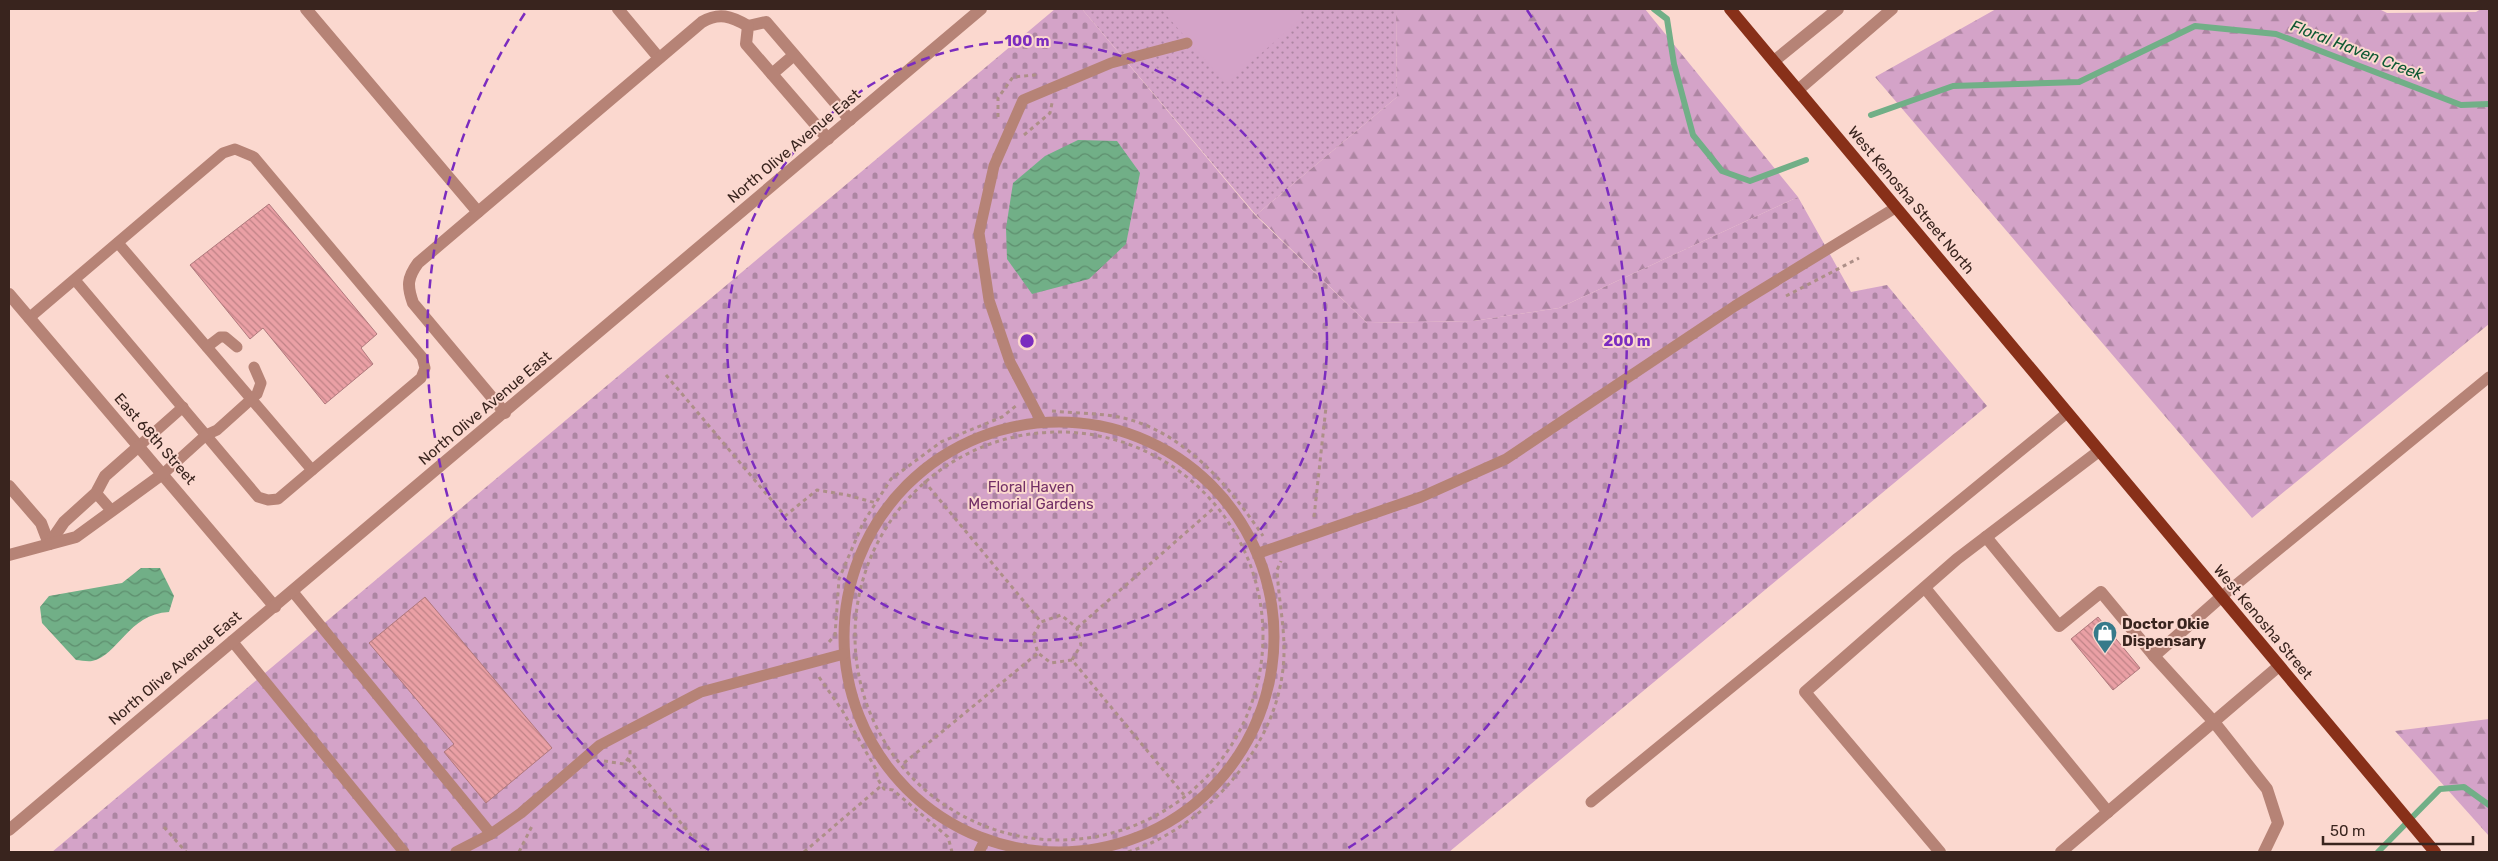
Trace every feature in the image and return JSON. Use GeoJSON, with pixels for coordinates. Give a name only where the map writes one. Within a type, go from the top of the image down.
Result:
{"type":"FeatureCollection","features":[{"type":"Feature","properties":{"kind":"main road","name":"West Kenosha Street North"},"geometry":{"type":"LineString","coordinates":[[1730,9],[2067,413]]}},
{"type":"Feature","properties":{"kind":"main road","name":"West Kenosha Street"},"geometry":{"type":"LineString","coordinates":[[2067,413],[2435,852]]}},
{"type":"Feature","properties":{"kind":"street"},"geometry":{"type":"LineString","coordinates":[[306,9],[478,212]]}},
{"type":"Feature","properties":{"kind":"street"},"geometry":{"type":"LineString","coordinates":[[618,9],[659,58]]}},
{"type":"Feature","properties":{"kind":"street","name":"North Olive Avenue East"},"geometry":{"type":"LineString","coordinates":[[9,830],[232,641],[276,607],[981,9]]}},
{"type":"Feature","properties":{"kind":"street"},"geometry":{"type":"LineString","coordinates":[[1774,61],[1838,9]]}},
{"type":"Feature","properties":{"kind":"street"},"geometry":{"type":"LineString","coordinates":[[1798,90],[1892,9]]}},
{"type":"Feature","properties":{"kind":"street"},"geometry":{"type":"LineString","coordinates":[[505,413],[413,303],[407,285],[409,277],[418,263],[659,58],[702,22],[713,16],[736,18],[748,26],[766,22],[850,120]]}},
{"type":"Feature","properties":{"kind":"street"},"geometry":{"type":"LineString","coordinates":[[748,26],[746,44],[828,139]]}},
{"type":"Feature","properties":{"kind":"street"},"geometry":{"type":"LineString","coordinates":[[772,74],[794,55]]}},
{"type":"Feature","properties":{"kind":"street","name":"East 68th Street"},"geometry":{"type":"LineString","coordinates":[[9,294],[164,473],[276,607]]}},
{"type":"Feature","properties":{"kind":"street"},"geometry":{"type":"LineString","coordinates":[[49,544],[64,522],[96,493],[105,476],[139,446]]}},
{"type":"Feature","properties":{"kind":"street"},"geometry":{"type":"LineString","coordinates":[[1940,852],[1804,692],[1986,537],[2099,451]]}},
{"type":"Feature","properties":{"kind":"street"},"geometry":{"type":"LineString","coordinates":[[9,555],[76,537],[164,473]]}},
{"type":"Feature","properties":{"kind":"street"},"geometry":{"type":"LineString","coordinates":[[9,486],[41,522],[49,544]]}},
{"type":"Feature","properties":{"kind":"street"},"geometry":{"type":"LineString","coordinates":[[1986,537],[2059,626],[2102,592],[2154,656],[2214,722],[2267,789],[2278,823],[2264,852]]}},
{"type":"Feature","properties":{"kind":"street"},"geometry":{"type":"LineString","coordinates":[[1925,588],[2108,812]]}},
{"type":"Feature","properties":{"kind":"street"},"geometry":{"type":"LineString","coordinates":[[2154,656],[2222,597]]}},
{"type":"Feature","properties":{"kind":"street"},"geometry":{"type":"LineString","coordinates":[[2061,852],[2279,666]]}},
{"type":"Feature","properties":{"kind":"lane"},"geometry":{"type":"LineString","coordinates":[[1041,421],[1010,362],[989,300],[980,233],[994,166],[1023,100],[1111,63],[1187,43]]}},
{"type":"Feature","properties":{"kind":"lane"},"geometry":{"type":"LineString","coordinates":[[29,318],[223,153],[235,150],[254,157],[422,357],[424,373],[422,378],[278,499],[268,500],[258,496],[75,280]]}},
{"type":"Feature","properties":{"kind":"lane"},"geometry":{"type":"LineString","coordinates":[[1258,553],[1421,498],[1506,459],[1735,306],[1895,208]]}},
{"type":"Feature","properties":{"kind":"lane"},"geometry":{"type":"LineString","coordinates":[[118,243],[312,470]]}},
{"type":"Feature","properties":{"kind":"lane"},"geometry":{"type":"LineString","coordinates":[[207,347],[220,336],[225,337],[238,347]]}},
{"type":"Feature","properties":{"kind":"lane"},"geometry":{"type":"LineString","coordinates":[[164,473],[206,435],[217,430],[252,399],[260,389],[259,376],[254,367]]}},
{"type":"Feature","properties":{"kind":"lane"},"geometry":{"type":"LineString","coordinates":[[2222,597],[2489,377]]}},
{"type":"Feature","properties":{"kind":"lane"},"geometry":{"type":"LineString","coordinates":[[139,446],[183,407]]}},
{"type":"Feature","properties":{"kind":"lane"},"geometry":{"type":"LineString","coordinates":[[1591,802],[2067,413]]}},
{"type":"Feature","properties":{"kind":"lane"},"geometry":{"type":"LineString","coordinates":[[1041,421],[1109,426],[1171,452],[1222,496],[1258,553],[1273,606],[1274,661],[1262,714],[1236,762],[1198,802],[1152,832],[1100,849],[1045,852],[985,840],[933,811],[887,765],[856,708],[844,654],[847,597],[860,552],[884,511],[915,476],[952,448],[996,430],[1041,421]]}},
{"type":"Feature","properties":{"kind":"lane"},"geometry":{"type":"LineString","coordinates":[[96,493],[111,510]]}},
{"type":"Feature","properties":{"kind":"lane"},"geometry":{"type":"LineString","coordinates":[[293,592],[491,834]]}},
{"type":"Feature","properties":{"kind":"lane"},"geometry":{"type":"LineString","coordinates":[[232,641],[404,852]]}},
{"type":"Feature","properties":{"kind":"lane"},"geometry":{"type":"LineString","coordinates":[[459,851],[491,834],[522,813],[600,745],[701,692],[844,654]]}},
{"type":"Feature","properties":{"kind":"lane"},"geometry":{"type":"LineString","coordinates":[[979,852],[985,840]]}},
{"type":"Feature","properties":{"kind":"path"},"geometry":{"type":"LineString","coordinates":[[998,126],[998,98],[1013,77],[1035,75],[1042,80]]}},
{"type":"Feature","properties":{"kind":"path"},"geometry":{"type":"LineString","coordinates":[[1021,138],[1035,128],[1050,112],[1053,99]]}},
{"type":"Feature","properties":{"kind":"path"},"geometry":{"type":"LineString","coordinates":[[1780,299],[1859,258]]}},
{"type":"Feature","properties":{"kind":"path"},"geometry":{"type":"LineString","coordinates":[[666,375],[785,516],[817,490],[847,495],[876,503]]}},
{"type":"Feature","properties":{"kind":"path"},"geometry":{"type":"LineString","coordinates":[[826,645],[835,635],[839,579],[863,523],[891,478],[941,442],[1002,417],[1017,406],[1014,398]]}},
{"type":"Feature","properties":{"kind":"path"},"geometry":{"type":"LineString","coordinates":[[1313,526],[1326,408]]}},
{"type":"Feature","properties":{"kind":"path"},"geometry":{"type":"LineString","coordinates":[[1049,411],[1114,416],[1163,433],[1213,473],[1240,503],[1266,541]]}},
{"type":"Feature","properties":{"kind":"path"},"geometry":{"type":"LineString","coordinates":[[872,702],[862,684],[854,614],[865,562],[889,515],[924,481],[970,450],[1034,430],[1085,430],[1150,450],[1200,490],[1238,534],[1263,610],[1264,674],[1241,737],[1192,790],[1130,829],[1089,840],[1045,842],[987,832],[934,802],[899,754]]}},
{"type":"Feature","properties":{"kind":"path"},"geometry":{"type":"LineString","coordinates":[[924,481],[1041,622]]}},
{"type":"Feature","properties":{"kind":"path"},"geometry":{"type":"LineString","coordinates":[[1077,628],[1214,507]]}},
{"type":"Feature","properties":{"kind":"path"},"geometry":{"type":"LineString","coordinates":[[1128,852],[1181,827],[1203,812],[1223,791],[1261,740],[1282,677],[1285,634],[1277,570],[1282,559]]}},
{"type":"Feature","properties":{"kind":"path"},"geometry":{"type":"LineString","coordinates":[[1061,615],[1077,628],[1082,645],[1072,660],[1051,663],[1038,653],[1033,636],[1041,622],[1061,615]]}},
{"type":"Feature","properties":{"kind":"path"},"geometry":{"type":"LineString","coordinates":[[904,763],[1038,653]]}},
{"type":"Feature","properties":{"kind":"path"},"geometry":{"type":"LineString","coordinates":[[1072,660],[1184,795]]}},
{"type":"Feature","properties":{"kind":"path"},"geometry":{"type":"LineString","coordinates":[[813,675],[821,678],[842,710],[877,771],[877,778],[881,786],[884,789],[893,790],[948,837],[952,852]]}},
{"type":"Feature","properties":{"kind":"path"},"geometry":{"type":"LineString","coordinates":[[602,760],[624,764],[630,756],[630,744]]}},
{"type":"Feature","properties":{"kind":"path"},"geometry":{"type":"LineString","coordinates":[[628,759],[705,852]]}},
{"type":"Feature","properties":{"kind":"path"},"geometry":{"type":"LineString","coordinates":[[804,852],[881,786]]}},
{"type":"Feature","properties":{"kind":"path"},"geometry":{"type":"LineString","coordinates":[[519,852],[532,825],[538,818]]}},
{"type":"Feature","properties":{"kind":"path"},"geometry":{"type":"LineString","coordinates":[[164,827],[186,852]]}},
{"type":"Feature","properties":{"kind":"green space","name":"Floral Haven Memorial Gardens"},"geometry":{"type":"Polygon","coordinates":[[[1055,9],[1082,9],[1255,215],[1367,323],[1473,321],[1559,308],[1798,197],[1851,292],[1887,285],[1987,406],[1449,852],[52,852],[1055,9]]]}},
{"type":"Feature","properties":{"kind":"green space"},"geometry":{"type":"Polygon","coordinates":[[[1082,9],[1396,9],[1397,97],[1256,215],[1082,9]]]}},
{"type":"Feature","properties":{"kind":"green space"},"geometry":{"type":"Polygon","coordinates":[[[1161,9],[1295,9],[1303,17],[1226,84],[1161,9]]]}},
{"type":"Feature","properties":{"kind":"green space"},"geometry":{"type":"Polygon","coordinates":[[[1396,9],[1645,9],[1798,197],[1559,308],[1473,321],[1367,323],[1256,215],[1397,97],[1396,9]]]}},
{"type":"Feature","properties":{"kind":"green space"},"geometry":{"type":"Polygon","coordinates":[[[1996,9],[2379,9],[2387,13],[2476,12],[2481,9],[2489,9],[2489,324],[2252,518],[1875,77],[1996,9]]]}},
{"type":"Feature","properties":{"kind":"green space"},"geometry":{"type":"Polygon","coordinates":[[[2489,719],[2489,836],[2395,731],[2489,719]]]}},
{"type":"Feature","properties":{"kind":"water"},"geometry":{"type":"Polygon","coordinates":[[[1078,140],[1117,141],[1140,173],[1126,244],[1089,279],[1032,294],[1007,259],[1006,228],[1013,183],[1045,156],[1078,140]]]}},
{"type":"Feature","properties":{"kind":"water"},"geometry":{"type":"Polygon","coordinates":[[[141,568],[160,568],[174,596],[169,612],[155,614],[143,620],[133,627],[101,658],[92,661],[76,660],[42,623],[40,607],[49,596],[122,583],[141,568]]]}},
{"type":"Feature","properties":{"kind":"building"},"geometry":{"type":"Polygon","coordinates":[[[269,204],[377,334],[361,348],[373,364],[325,404],[263,328],[250,339],[190,265],[269,204]]]}},
{"type":"Feature","properties":{"kind":"building"},"geometry":{"type":"Polygon","coordinates":[[[425,597],[552,748],[486,803],[444,752],[454,744],[369,643],[425,597]]]}},
{"type":"Feature","properties":{"kind":"building","name":"Doctor Okie Dispensary"},"geometry":{"type":"Polygon","coordinates":[[[2098,617],[2140,668],[2113,690],[2071,639],[2098,617]]]}},
{"type":"Feature","properties":{"kind":"waterway","name":"Floral Haven Creek"},"geometry":{"type":"LineString","coordinates":[[1654,9],[1667,19],[1674,64],[1693,135],[1722,171],[1750,181],[1806,160]]}},
{"type":"Feature","properties":{"kind":"waterway","name":"Floral Haven Creek"},"geometry":{"type":"LineString","coordinates":[[1871,115],[1953,86],[2079,82],[2195,26],[2276,34],[2461,105],[2489,104]]}},
{"type":"Feature","properties":{"kind":"waterway"},"geometry":{"type":"LineString","coordinates":[[2378,852],[2440,789],[2464,787],[2489,805]]}},
{"type":"Feature","properties":{"kind":"place","name":"Doctor Okie Dispensary"},"geometry":{"type":"Point","coordinates":[2105,654]}}]}
